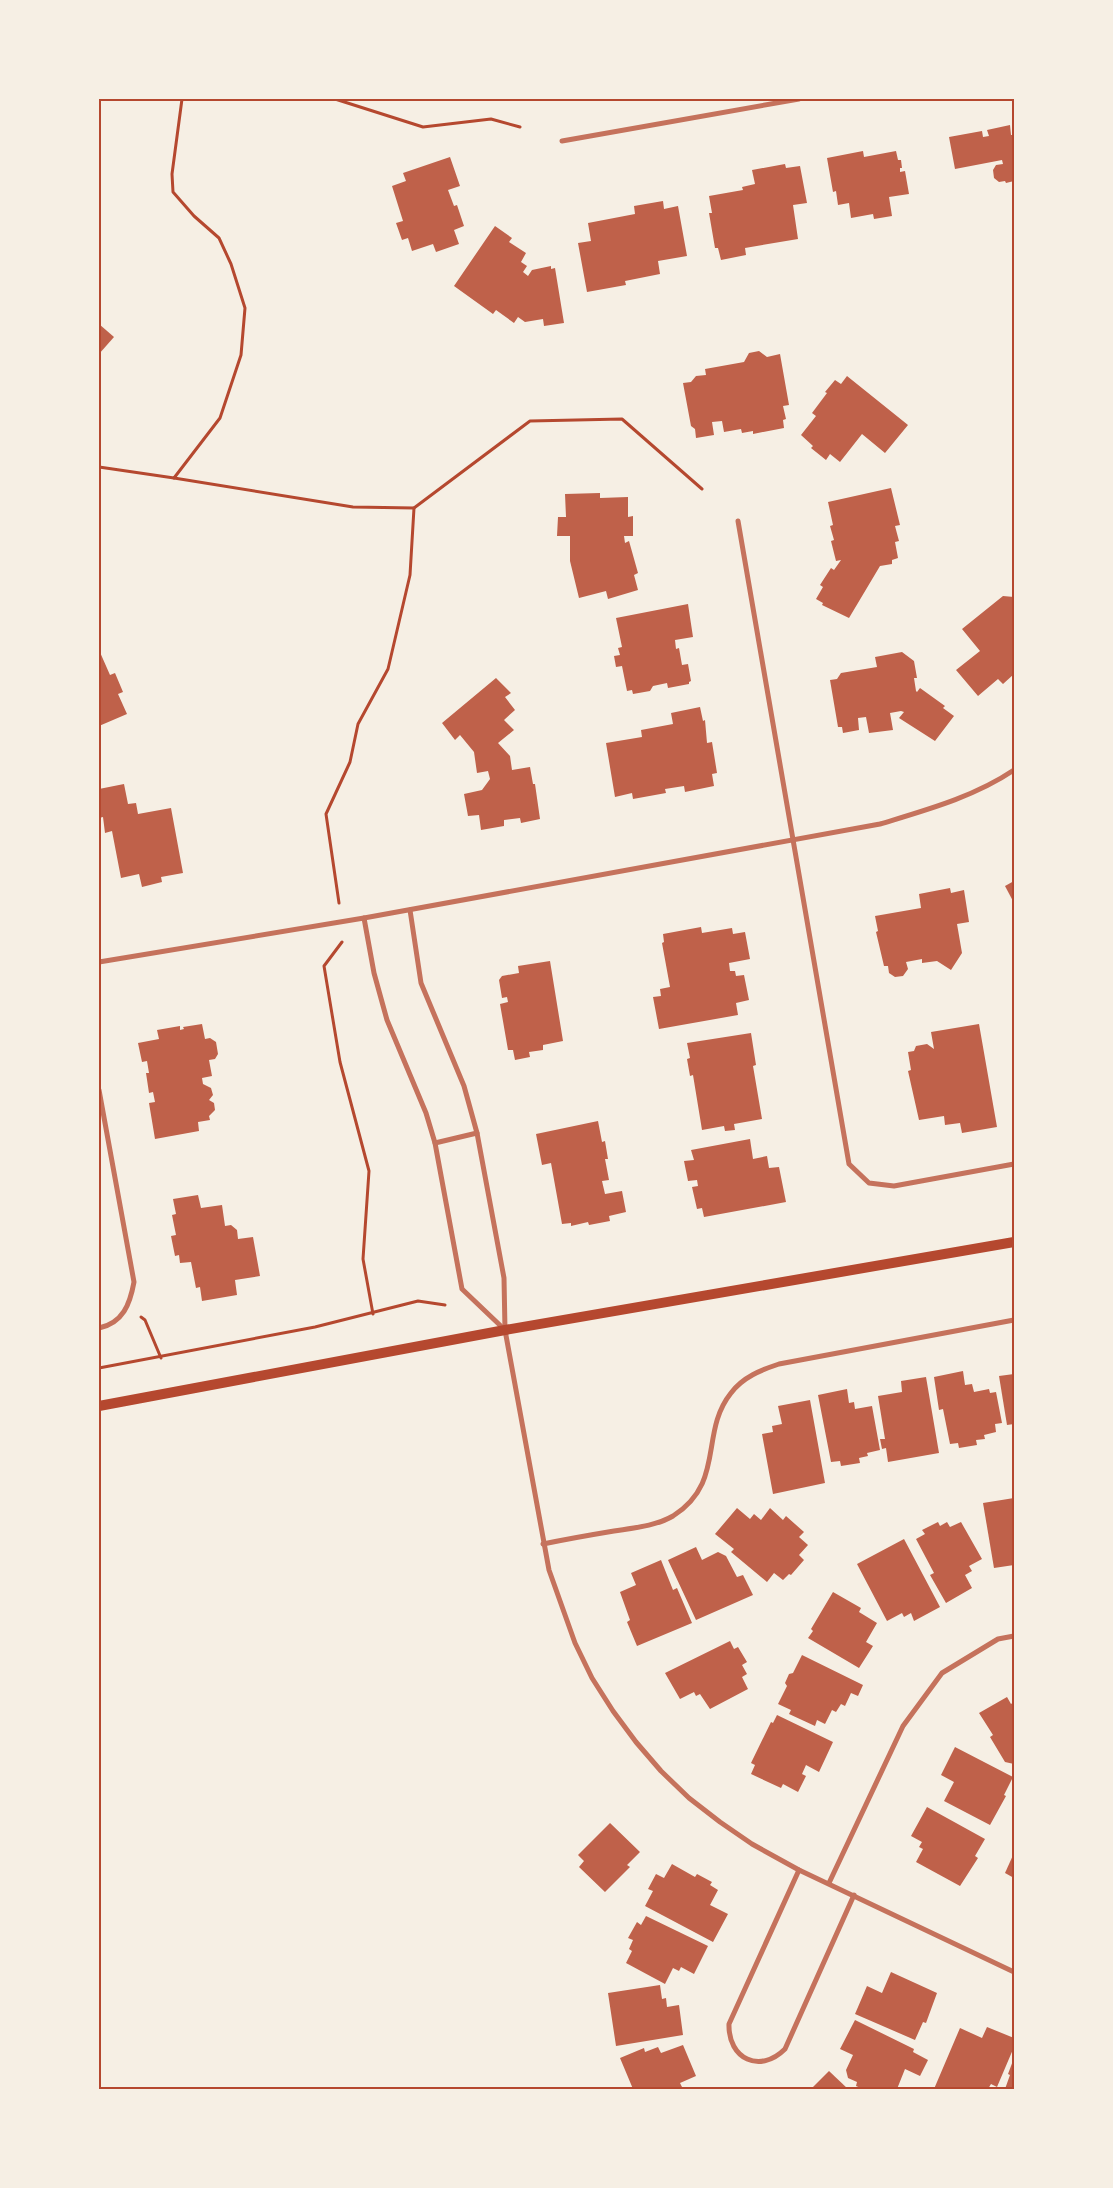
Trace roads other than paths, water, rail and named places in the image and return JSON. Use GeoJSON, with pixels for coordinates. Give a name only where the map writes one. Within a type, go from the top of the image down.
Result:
{"type":"FeatureCollection","features":[{"type":"Feature","properties":{"kind":"main road"},"geometry":{"type":"LineString","coordinates":[[99,1406],[505,1330],[1014,1242]]}},
{"type":"Feature","properties":{"kind":"street"},"geometry":{"type":"LineString","coordinates":[[562,141],[799,99]]}},
{"type":"Feature","properties":{"kind":"street"},"geometry":{"type":"LineString","coordinates":[[738,522],[849,1164],[869,1183],[894,1186],[1014,1164]]}},
{"type":"Feature","properties":{"kind":"street"},"geometry":{"type":"LineString","coordinates":[[99,962],[410,910],[880,824],[929,809],[971,793],[1014,770]]}},
{"type":"Feature","properties":{"kind":"street"},"geometry":{"type":"LineString","coordinates":[[410,910],[421,983],[464,1086],[477,1133],[504,1278],[505,1330],[543,1544],[557,1598],[574,1643],[602,1694],[636,1742],[661,1771],[690,1798],[752,1844],[799,1870],[1014,1972]]}},
{"type":"Feature","properties":{"kind":"street"},"geometry":{"type":"LineString","coordinates":[[364,918],[374,973],[387,1020],[426,1113],[435,1144],[462,1289],[505,1330]]}},
{"type":"Feature","properties":{"kind":"street"},"geometry":{"type":"LineString","coordinates":[[99,1090],[134,1282],[131,1299],[123,1314],[115,1322],[99,1328]]}},
{"type":"Feature","properties":{"kind":"street"},"geometry":{"type":"LineString","coordinates":[[435,1144],[477,1133]]}},
{"type":"Feature","properties":{"kind":"street"},"geometry":{"type":"LineString","coordinates":[[543,1544],[645,1526],[672,1516],[694,1498],[708,1473],[717,1417],[731,1392],[752,1374],[779,1364],[1014,1320]]}},
{"type":"Feature","properties":{"kind":"street"},"geometry":{"type":"LineString","coordinates":[[829,1883],[903,1726],[942,1674],[998,1639],[1014,1636]]}},
{"type":"Feature","properties":{"kind":"street"},"geometry":{"type":"LineString","coordinates":[[799,1870],[729,2024],[732,2044],[738,2053],[747,2059],[758,2062],[768,2061],[778,2056],[785,2049],[854,1896]]}}]}
